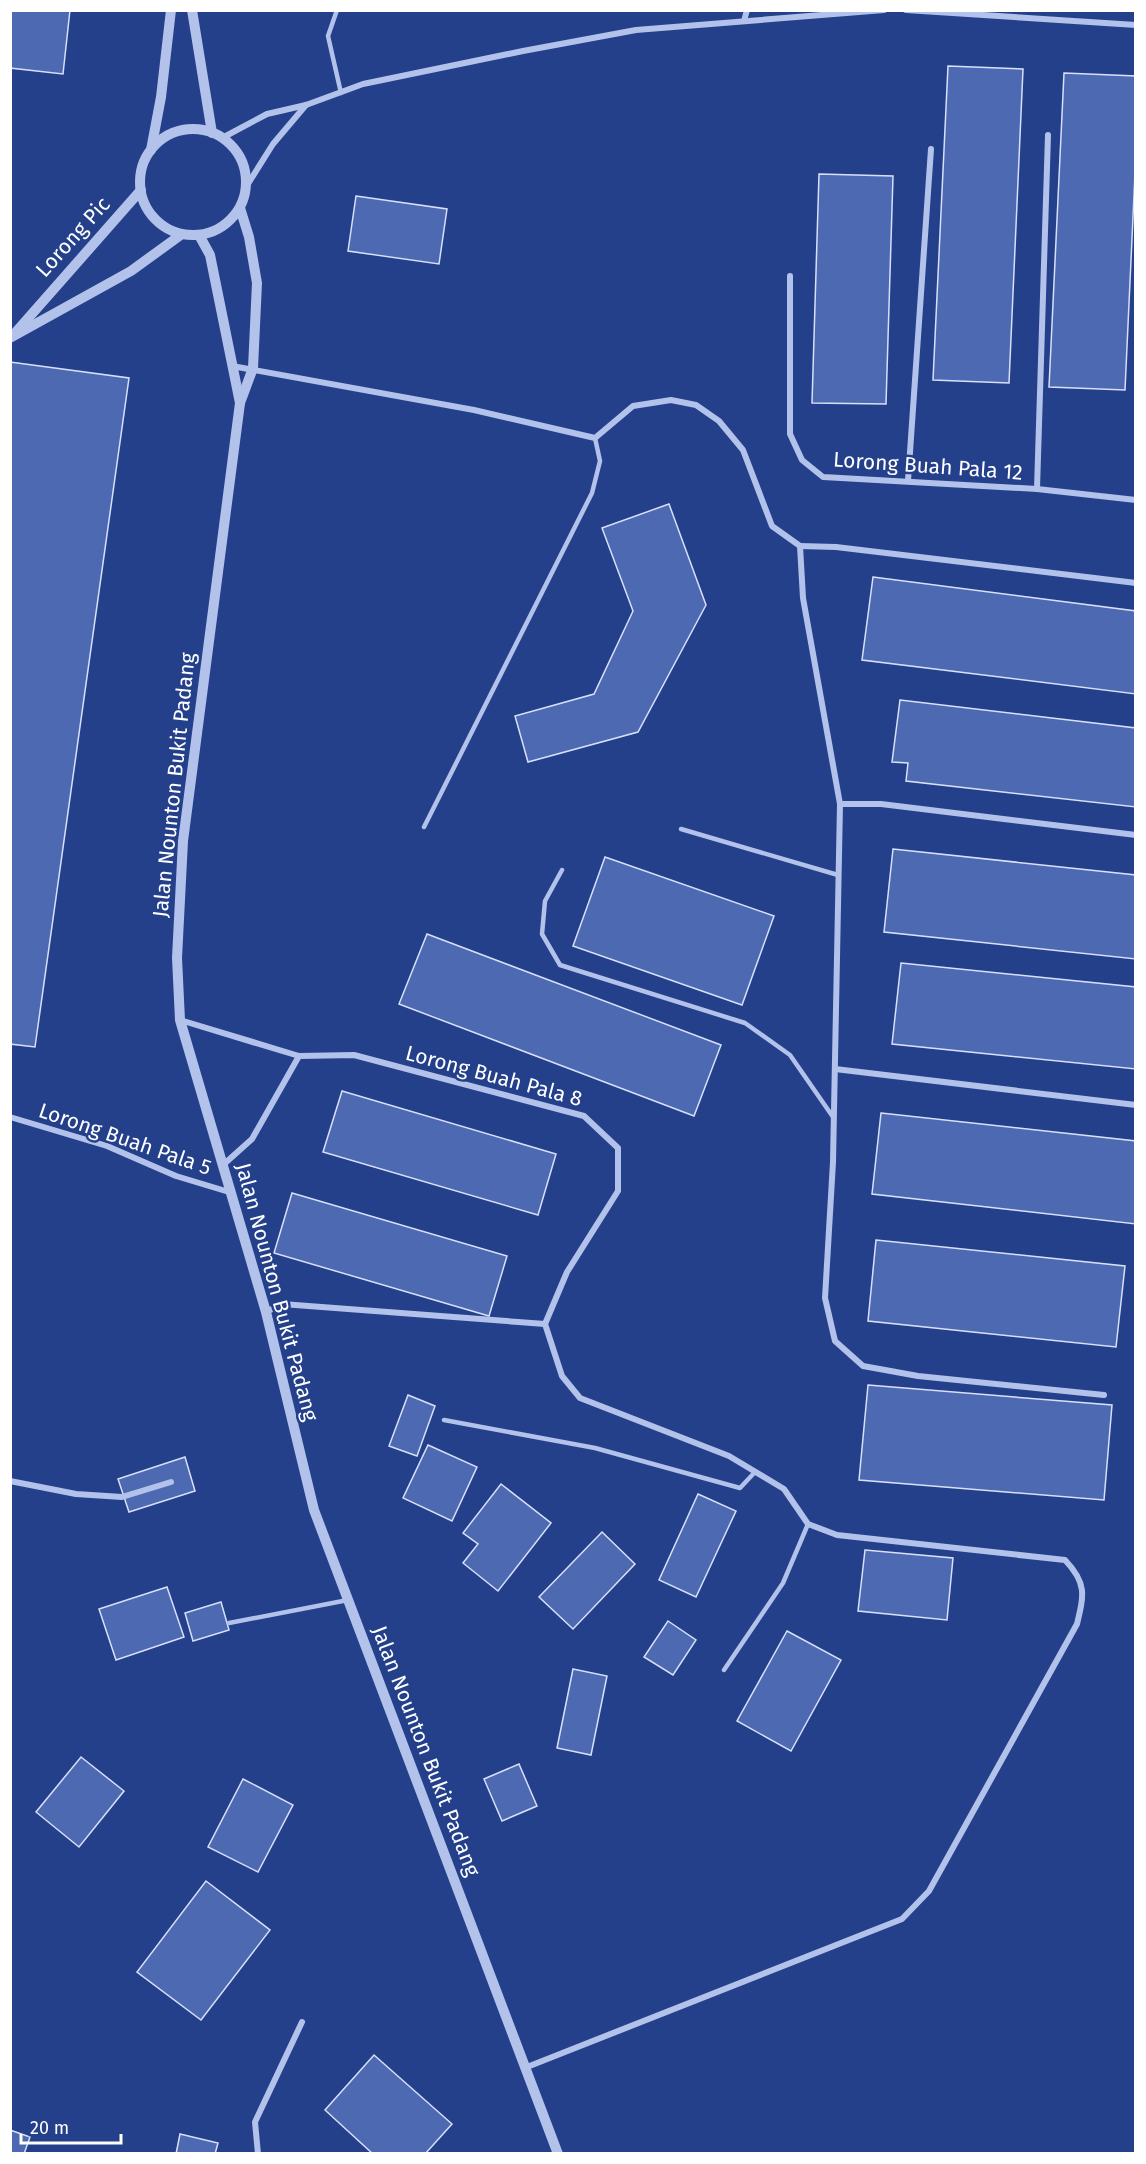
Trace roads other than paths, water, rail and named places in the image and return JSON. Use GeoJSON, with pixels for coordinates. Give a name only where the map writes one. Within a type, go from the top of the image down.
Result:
{"type":"FeatureCollection","features":[{"type":"Feature","properties":{"kind":"street"},"geometry":{"type":"LineString","coordinates":[[171,10],[161,97],[151,150],[141,176],[141,190],[145,205],[154,218],[167,228],[182,234],[199,235],[215,231],[229,221],[240,208],[246,187],[273,144],[306,105]]}},
{"type":"Feature","properties":{"kind":"street"},"geometry":{"type":"LineString","coordinates":[[192,10],[217,135]]}},
{"type":"Feature","properties":{"kind":"street"},"geometry":{"type":"LineString","coordinates":[[744,21],[747,10]]}},
{"type":"Feature","properties":{"kind":"street"},"geometry":{"type":"LineString","coordinates":[[217,135],[267,114],[306,105],[363,84],[636,30],[884,10]]}},
{"type":"Feature","properties":{"kind":"street"},"geometry":{"type":"LineString","coordinates":[[906,10],[1136,25]]}},
{"type":"Feature","properties":{"kind":"street"},"geometry":{"type":"LineString","coordinates":[[151,150],[163,139],[179,132],[195,129],[217,135],[233,147],[241,159],[246,187]]}},
{"type":"Feature","properties":{"kind":"street"},"geometry":{"type":"LineString","coordinates":[[1037,489],[1048,135]]}},
{"type":"Feature","properties":{"kind":"street"},"geometry":{"type":"LineString","coordinates":[[908,482],[931,149]]}},
{"type":"Feature","properties":{"kind":"street","name":"Lorong Pic"},"geometry":{"type":"LineString","coordinates":[[11,337],[141,190]]}},
{"type":"Feature","properties":{"kind":"street","name":"Jalan Nounton Bukit Padang"},"geometry":{"type":"LineString","coordinates":[[240,208],[249,237],[257,283],[253,368],[240,403],[183,841],[177,958],[180,1020],[266,1312],[314,1510],[418,1791],[527,2067],[558,2154]]}},
{"type":"Feature","properties":{"kind":"street","name":"Lorong Pic"},"geometry":{"type":"LineString","coordinates":[[11,337],[131,271],[182,234]]}},
{"type":"Feature","properties":{"kind":"street","name":"Jalan Nounton Bukit Padang"},"geometry":{"type":"LineString","coordinates":[[199,235],[210,255],[240,403]]}},
{"type":"Feature","properties":{"kind":"street","name":"Lorong Buah Pala 12"},"geometry":{"type":"LineString","coordinates":[[790,276],[790,434],[802,460],[823,477],[1037,489],[1136,500]]}},
{"type":"Feature","properties":{"kind":"street"},"geometry":{"type":"LineString","coordinates":[[232,366],[474,410],[595,438],[633,406],[670,400],[696,405],[719,421],[743,450],[772,526],[800,546],[836,547],[1136,583]]}},
{"type":"Feature","properties":{"kind":"street"},"geometry":{"type":"LineString","coordinates":[[800,546],[803,598],[840,804],[834,1118],[825,1298],[835,1341],[863,1366],[918,1376],[1104,1395]]}},
{"type":"Feature","properties":{"kind":"street"},"geometry":{"type":"LineString","coordinates":[[840,804],[881,804],[1136,835]]}},
{"type":"Feature","properties":{"kind":"street","name":"Lorong Buah Pala 8"},"geometry":{"type":"LineString","coordinates":[[180,1020],[299,1056],[354,1055],[584,1116],[618,1148],[618,1191],[567,1272],[544,1324]]}},
{"type":"Feature","properties":{"kind":"street"},"geometry":{"type":"LineString","coordinates":[[223,1165],[252,1139],[299,1056]]}},
{"type":"Feature","properties":{"kind":"street"},"geometry":{"type":"LineString","coordinates":[[835,1069],[1136,1105]]}},
{"type":"Feature","properties":{"kind":"street","name":"Lorong Buah Pala 5"},"geometry":{"type":"LineString","coordinates":[[10,1117],[107,1146],[176,1176],[229,1192]]}},
{"type":"Feature","properties":{"kind":"street"},"geometry":{"type":"LineString","coordinates":[[266,1312],[282,1304],[544,1324],[562,1376],[580,1398],[729,1456],[784,1490],[808,1524],[837,1535],[1065,1560],[1078,1574],[1084,1596],[1077,1624],[929,1891],[902,1919],[527,2067]]}},
{"type":"Feature","properties":{"kind":"street"},"geometry":{"type":"LineString","coordinates":[[10,1481],[76,1494],[122,1497],[171,1482]]}},
{"type":"Feature","properties":{"kind":"street"},"geometry":{"type":"LineString","coordinates":[[258,2154],[255,2122],[302,2022]]}},
{"type":"Feature","properties":{"kind":"lane"},"geometry":{"type":"LineString","coordinates":[[337,10],[328,36],[341,93]]}},
{"type":"Feature","properties":{"kind":"lane"},"geometry":{"type":"LineString","coordinates":[[424,827],[592,493],[600,461],[595,438]]}},
{"type":"Feature","properties":{"kind":"lane"},"geometry":{"type":"LineString","coordinates":[[681,829],[838,875]]}},
{"type":"Feature","properties":{"kind":"lane"},"geometry":{"type":"LineString","coordinates":[[562,870],[545,901],[542,934],[560,965],[745,1023],[790,1055],[834,1118]]}},
{"type":"Feature","properties":{"kind":"lane"},"geometry":{"type":"LineString","coordinates":[[444,1420],[596,1448],[740,1488],[755,1472]]}},
{"type":"Feature","properties":{"kind":"lane"},"geometry":{"type":"LineString","coordinates":[[723,1670],[783,1583],[808,1524]]}},
{"type":"Feature","properties":{"kind":"lane"},"geometry":{"type":"LineString","coordinates":[[229,1623],[348,1600]]}}]}
